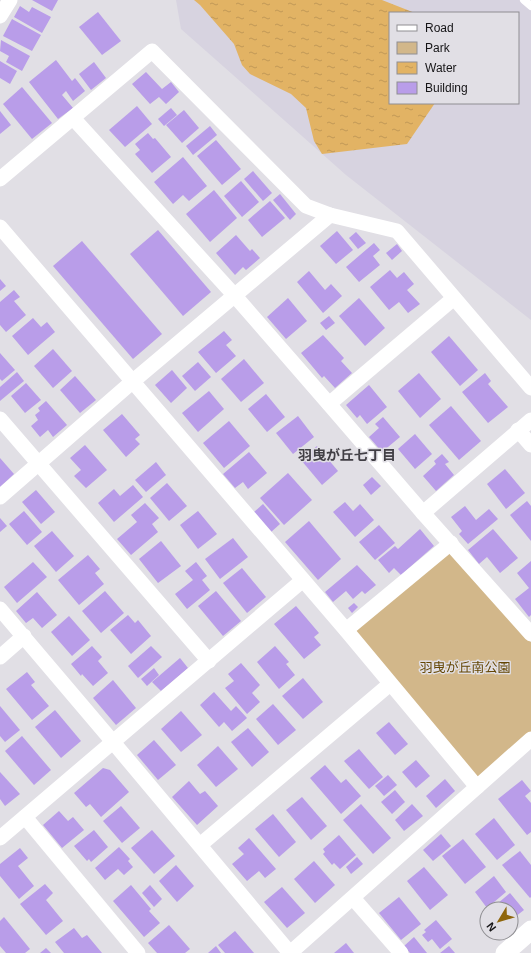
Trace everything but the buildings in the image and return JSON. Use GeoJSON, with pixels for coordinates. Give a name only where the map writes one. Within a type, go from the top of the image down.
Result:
{"type":"FeatureCollection","features":[{"type":"Feature","properties":{"kind":"street"},"geometry":{"type":"LineString","coordinates":[[0,16],[10,0]]}},
{"type":"Feature","properties":{"kind":"street"},"geometry":{"type":"LineString","coordinates":[[0,179],[152,52],[306,206],[330,215],[397,231],[531,388]]}},
{"type":"Feature","properties":{"kind":"street"},"geometry":{"type":"LineString","coordinates":[[73,118],[235,296],[423,513],[531,634]]}},
{"type":"Feature","properties":{"kind":"street"},"geometry":{"type":"LineString","coordinates":[[0,497],[132,382],[330,215]]}},
{"type":"Feature","properties":{"kind":"street"},"geometry":{"type":"LineString","coordinates":[[0,227],[304,580],[477,787]]}},
{"type":"Feature","properties":{"kind":"street"},"geometry":{"type":"LineString","coordinates":[[329,404],[454,298]]}},
{"type":"Feature","properties":{"kind":"street"},"geometry":{"type":"LineString","coordinates":[[0,419],[209,661]]}},
{"type":"Feature","properties":{"kind":"street"},"geometry":{"type":"LineString","coordinates":[[423,513],[531,420]]}},
{"type":"Feature","properties":{"kind":"street"},"geometry":{"type":"LineString","coordinates":[[518,430],[531,444]]}},
{"type":"Feature","properties":{"kind":"street"},"geometry":{"type":"LineString","coordinates":[[346,630],[451,543]]}},
{"type":"Feature","properties":{"kind":"street"},"geometry":{"type":"LineString","coordinates":[[0,838],[304,580]]}},
{"type":"Feature","properties":{"kind":"street"},"geometry":{"type":"LineString","coordinates":[[0,609],[290,953],[531,739]]}},
{"type":"Feature","properties":{"kind":"street"},"geometry":{"type":"LineString","coordinates":[[0,657],[24,636]]}},
{"type":"Feature","properties":{"kind":"street"},"geometry":{"type":"LineString","coordinates":[[200,845],[390,684]]}},
{"type":"Feature","properties":{"kind":"street"},"geometry":{"type":"LineString","coordinates":[[25,817],[138,953]]}},
{"type":"Feature","properties":{"kind":"street"},"geometry":{"type":"LineString","coordinates":[[352,898],[401,953]]}},
{"type":"Feature","properties":{"kind":"street"},"geometry":{"type":"LineString","coordinates":[[504,953],[531,930]]}},
{"type":"Feature","properties":{"kind":"lane"},"geometry":{"type":"LineString","coordinates":[[524,0],[531,6]]}},
{"type":"Feature","properties":{"kind":"shaded area"},"geometry":{"type":"Polygon","coordinates":[[[176,0],[531,0],[531,320],[346,175],[181,29],[176,0]]]}},
{"type":"Feature","properties":{"kind":"green space","name":"羽曳が丘南公園"},"geometry":{"type":"Polygon","coordinates":[[[449,550],[531,642],[531,739],[477,787],[352,631],[449,550]]]}},
{"type":"Feature","properties":{"kind":"water"},"geometry":{"type":"Polygon","coordinates":[[[194,0],[382,0],[412,12],[389,12],[389,104],[434,104],[407,144],[322,154],[314,141],[306,108],[291,94],[250,74],[242,65],[234,44],[194,0]]]}},
{"type":"Feature","properties":{"kind":"district","name":"羽曳が丘七丁目"},"geometry":{"type":"Point","coordinates":[347,455]}}]}
